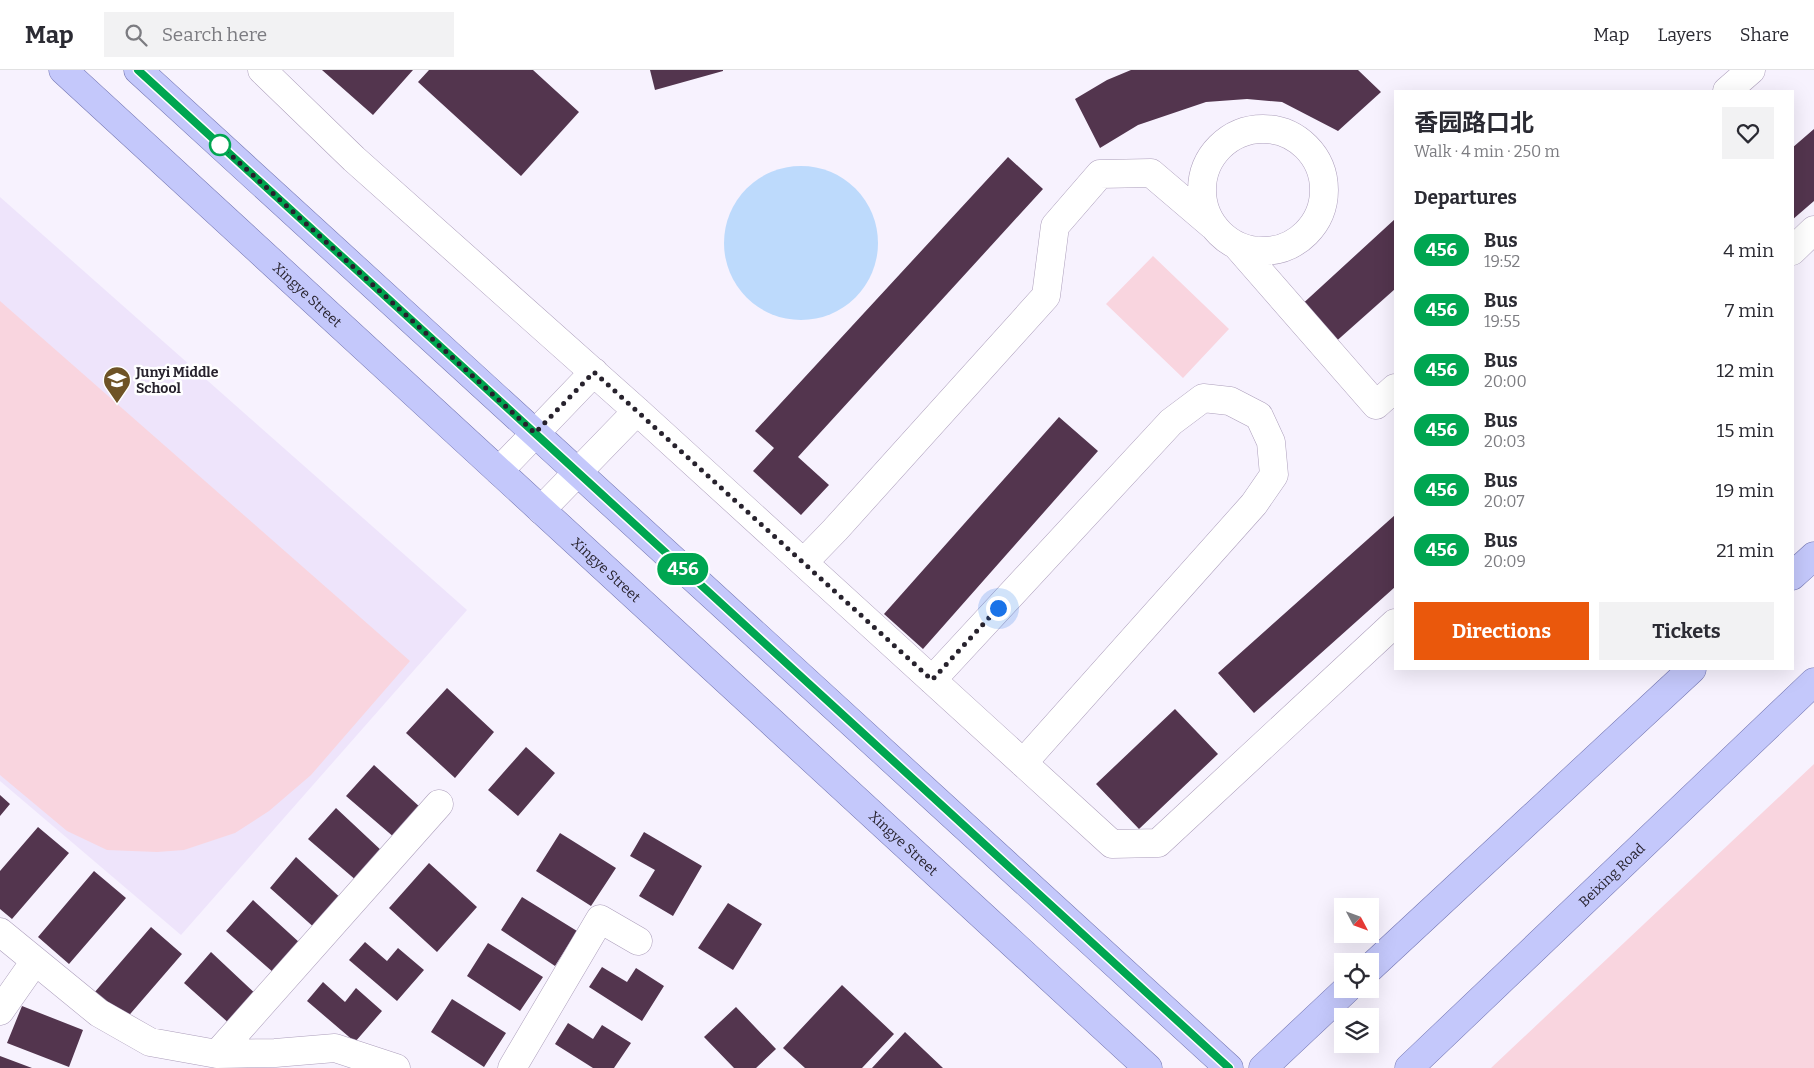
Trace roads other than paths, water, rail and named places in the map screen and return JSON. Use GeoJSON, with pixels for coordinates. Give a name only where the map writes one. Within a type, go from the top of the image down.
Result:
{"type":"FeatureCollection","features":[{"type":"Feature","properties":{"kind":"main road","name":"Xingye Street"},"geometry":{"type":"LineString","coordinates":[[63,70],[1148,1068]]}},
{"type":"Feature","properties":{"kind":"main road"},"geometry":{"type":"LineString","coordinates":[[138,70],[1229,1068]]}},
{"type":"Feature","properties":{"kind":"main road"},"geometry":{"type":"LineString","coordinates":[[1794,574],[1814,556]]}},
{"type":"Feature","properties":{"kind":"main road"},"geometry":{"type":"LineString","coordinates":[[1379,960],[1691,670]]}},
{"type":"Feature","properties":{"kind":"main road","name":"Beixing Road"},"geometry":{"type":"LineString","coordinates":[[1409,1068],[1814,682]]}},
{"type":"Feature","properties":{"kind":"main road"},"geometry":{"type":"LineString","coordinates":[[1263,1068],[1337,998]]}},
{"type":"Feature","properties":{"kind":"street"},"geometry":{"type":"LineString","coordinates":[[262,70],[354,159],[594,372],[1112,844],[1158,843],[1394,624]]}},
{"type":"Feature","properties":{"kind":"street"},"geometry":{"type":"LineString","coordinates":[[1728,90],[1751,70]]}},
{"type":"Feature","properties":{"kind":"street"},"geometry":{"type":"LineString","coordinates":[[804,562],[1046,296],[1055,226],[1100,174],[1152,173],[1212,225],[1223,238],[1238,247],[1258,252],[1278,250],[1297,241],[1312,227],[1321,208],[1324,188],[1320,167],[1309,150],[1294,136],[1274,129],[1253,129],[1234,136],[1218,148],[1206,166],[1201,186],[1203,206],[1212,225]]}},
{"type":"Feature","properties":{"kind":"street"},"geometry":{"type":"LineString","coordinates":[[1794,249],[1814,230]]}},
{"type":"Feature","properties":{"kind":"street"},"geometry":{"type":"LineString","coordinates":[[1238,247],[1376,405],[1394,389]]}},
{"type":"Feature","properties":{"kind":"street"},"geometry":{"type":"LineString","coordinates":[[498,471],[594,372]]}},
{"type":"Feature","properties":{"kind":"street"},"geometry":{"type":"LineString","coordinates":[[932,680],[1171,422],[1203,398],[1230,401],[1258,416],[1272,442],[1274,475],[1254,504],[1023,763]]}},
{"type":"Feature","properties":{"kind":"street"},"geometry":{"type":"LineString","coordinates":[[541,510],[637,411]]}},
{"type":"Feature","properties":{"kind":"street"},"geometry":{"type":"LineString","coordinates":[[217,1054],[439,804]]}},
{"type":"Feature","properties":{"kind":"street"},"geometry":{"type":"LineString","coordinates":[[512,1068],[600,919],[638,941]]}},
{"type":"Feature","properties":{"kind":"street"},"geometry":{"type":"LineString","coordinates":[[0,932],[99,1013],[150,1042],[258,1060],[335,1048],[396,1068]]}},
{"type":"Feature","properties":{"kind":"street"},"geometry":{"type":"LineString","coordinates":[[0,1011],[35,961]]}},
{"type":"Feature","properties":{"kind":"water"},"geometry":{"type":"Polygon","coordinates":[[[801,166],[816,167],[830,172],[844,179],[855,189],[865,200],[872,214],[877,228],[877,258],[872,272],[865,286],[855,297],[844,307],[830,314],[816,319],[801,320],[786,319],[772,314],[758,307],[747,297],[737,286],[730,272],[725,258],[724,243],[725,228],[730,214],[737,200],[747,189],[758,179],[772,172],[786,167],[801,166]]]}},
{"type":"Feature","properties":{"kind":"place","name":"Junyi Middle School"},"geometry":{"type":"Point","coordinates":[117,404]}}]}
